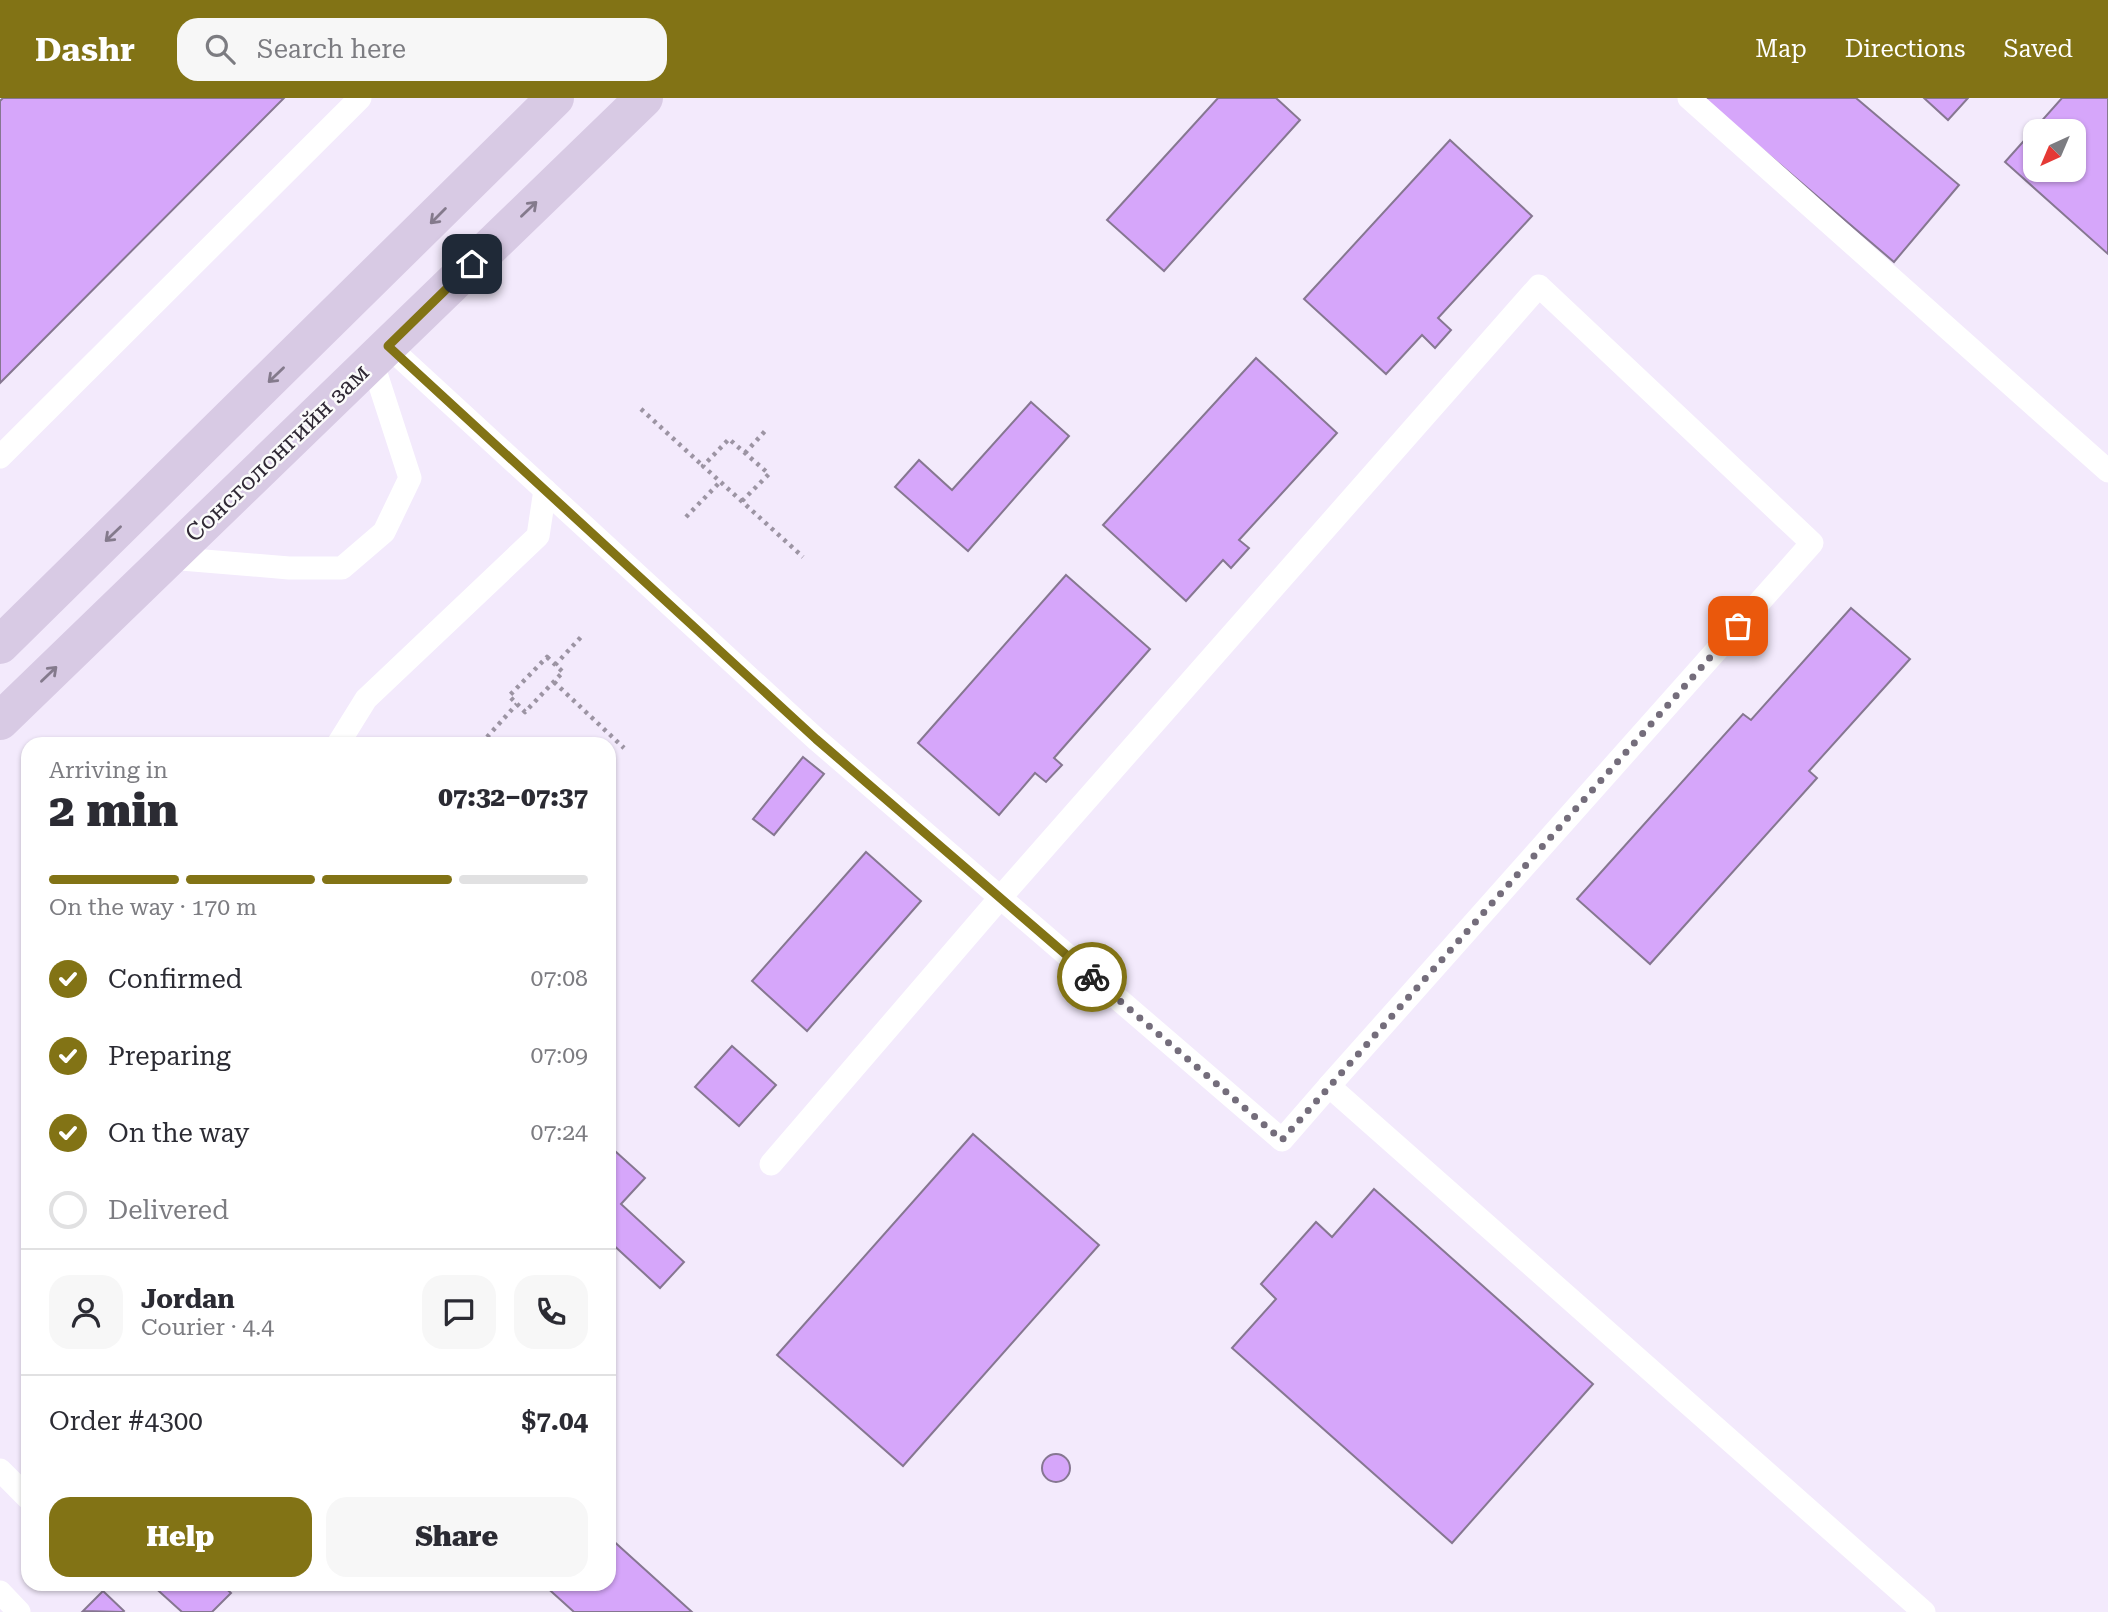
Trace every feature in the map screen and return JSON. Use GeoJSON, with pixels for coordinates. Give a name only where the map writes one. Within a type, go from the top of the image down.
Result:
{"type":"FeatureCollection","features":[{"type":"Feature","properties":{"kind":"main road"},"geometry":{"type":"LineString","coordinates":[[0,645],[555,98]]}},
{"type":"Feature","properties":{"kind":"main road","name":"Сонсголонгийн зам"},"geometry":{"type":"LineString","coordinates":[[0,721],[644,98]]}},
{"type":"Feature","properties":{"kind":"lane"},"geometry":{"type":"LineString","coordinates":[[0,457],[359,98]]}},
{"type":"Feature","properties":{"kind":"lane"},"geometry":{"type":"LineString","coordinates":[[1689,98],[2108,471]]}},
{"type":"Feature","properties":{"kind":"lane"},"geometry":{"type":"LineString","coordinates":[[380,353],[545,490],[816,739],[1000,898],[1282,1140],[1812,543],[1539,286],[1000,898],[771,1164]]}},
{"type":"Feature","properties":{"kind":"lane"},"geometry":{"type":"LineString","coordinates":[[169,558],[289,568],[342,568],[384,532],[410,478],[380,353]]}},
{"type":"Feature","properties":{"kind":"lane"},"geometry":{"type":"LineString","coordinates":[[342,737],[366,699],[538,536],[545,490]]}},
{"type":"Feature","properties":{"kind":"lane"},"geometry":{"type":"LineString","coordinates":[[1329,1086],[1924,1612]]}},
{"type":"Feature","properties":{"kind":"lane"},"geometry":{"type":"LineString","coordinates":[[0,1470],[21,1491]]}},
{"type":"Feature","properties":{"kind":"lane"},"geometry":{"type":"LineString","coordinates":[[0,1592],[19,1612]]}},
{"type":"Feature","properties":{"kind":"path"},"geometry":{"type":"LineString","coordinates":[[641,409],[803,556]]}},
{"type":"Feature","properties":{"kind":"path"},"geometry":{"type":"LineString","coordinates":[[745,453],[766,430]]}},
{"type":"Feature","properties":{"kind":"path"},"geometry":{"type":"LineString","coordinates":[[703,466],[729,439],[769,474],[742,501]]}},
{"type":"Feature","properties":{"kind":"path"},"geometry":{"type":"LineString","coordinates":[[687,517],[720,481]]}},
{"type":"Feature","properties":{"kind":"path"},"geometry":{"type":"LineString","coordinates":[[555,664],[582,636]]}},
{"type":"Feature","properties":{"kind":"path"},"geometry":{"type":"LineString","coordinates":[[547,657],[555,664],[563,672],[525,712],[509,696],[547,657]]}},
{"type":"Feature","properties":{"kind":"path"},"geometry":{"type":"LineString","coordinates":[[554,682],[612,737]]}},
{"type":"Feature","properties":{"kind":"path"},"geometry":{"type":"LineString","coordinates":[[487,737],[517,704]]}},
{"type":"Feature","properties":{"kind":"path"},"geometry":{"type":"LineString","coordinates":[[616,740],[624,748]]}},
{"type":"Feature","properties":{"kind":"building"},"geometry":{"type":"Polygon","coordinates":[[[3,98],[284,98],[0,383],[0,101],[3,98]]]}},
{"type":"Feature","properties":{"kind":"building"},"geometry":{"type":"Polygon","coordinates":[[[1218,98],[1276,98],[1300,120],[1164,271],[1107,220],[1218,98]]]}},
{"type":"Feature","properties":{"kind":"building"},"geometry":{"type":"Polygon","coordinates":[[[1702,98],[1856,98],[1959,185],[1894,262],[1702,98]]]}},
{"type":"Feature","properties":{"kind":"building"},"geometry":{"type":"Polygon","coordinates":[[[1924,98],[1968,98],[1948,120],[1924,98]]]}},
{"type":"Feature","properties":{"kind":"building"},"geometry":{"type":"Polygon","coordinates":[[[2062,98],[2108,98],[2108,254],[2027,182],[2086,182],[2086,119],[2043,119],[2062,98]]]}},
{"type":"Feature","properties":{"kind":"building"},"geometry":{"type":"Polygon","coordinates":[[[1450,140],[1532,216],[1438,318],[1451,330],[1435,348],[1422,335],[1386,374],[1304,299],[1450,140]]]}},
{"type":"Feature","properties":{"kind":"building"},"geometry":{"type":"Polygon","coordinates":[[[2023,142],[2023,178],[2005,162],[2023,142]]]}},
{"type":"Feature","properties":{"kind":"building"},"geometry":{"type":"Polygon","coordinates":[[[1256,358],[1337,433],[1239,540],[1249,548],[1231,568],[1223,560],[1186,601],[1103,525],[1256,358]]]}},
{"type":"Feature","properties":{"kind":"building"},"geometry":{"type":"Polygon","coordinates":[[[1031,402],[1069,436],[968,551],[895,487],[919,460],[952,490],[1031,402]]]}},
{"type":"Feature","properties":{"kind":"building"},"geometry":{"type":"Polygon","coordinates":[[[1066,575],[1150,649],[1054,758],[1062,765],[1046,782],[1035,773],[999,815],[918,743],[1066,575]]]}},
{"type":"Feature","properties":{"kind":"building"},"geometry":{"type":"Polygon","coordinates":[[[1851,608],[1910,659],[1809,771],[1817,778],[1650,964],[1577,899],[1743,714],[1751,720],[1851,608]]]}},
{"type":"Feature","properties":{"kind":"building"},"geometry":{"type":"Polygon","coordinates":[[[803,757],[824,774],[774,835],[753,819],[803,757]]]}},
{"type":"Feature","properties":{"kind":"building"},"geometry":{"type":"Polygon","coordinates":[[[866,852],[921,901],[807,1031],[752,981],[866,852]]]}},
{"type":"Feature","properties":{"kind":"building"},"geometry":{"type":"Polygon","coordinates":[[[732,1046],[776,1085],[739,1126],[695,1087],[732,1046]]]}},
{"type":"Feature","properties":{"kind":"building"},"geometry":{"type":"Polygon","coordinates":[[[973,1134],[1099,1245],[903,1466],[777,1355],[973,1134]]]}},
{"type":"Feature","properties":{"kind":"building"},"geometry":{"type":"Polygon","coordinates":[[[616,1152],[645,1178],[621,1204],[684,1262],[660,1288],[616,1247],[616,1152]]]}},
{"type":"Feature","properties":{"kind":"building"},"geometry":{"type":"Polygon","coordinates":[[[1374,1189],[1593,1384],[1452,1543],[1232,1348],[1276,1299],[1261,1284],[1316,1222],[1332,1237],[1374,1189]]]}},
{"type":"Feature","properties":{"kind":"building"},"geometry":{"type":"Polygon","coordinates":[[[1056,1454],[1066,1458],[1070,1468],[1066,1478],[1056,1482],[1046,1478],[1042,1468],[1046,1458],[1056,1454]]]}},
{"type":"Feature","properties":{"kind":"building"},"geometry":{"type":"Polygon","coordinates":[[[616,1543],[692,1612],[574,1612],[551,1591],[616,1591],[616,1543]]]}},
{"type":"Feature","properties":{"kind":"building"},"geometry":{"type":"Polygon","coordinates":[[[103,1591],[124,1611],[123,1612],[83,1611],[103,1591]]]}},
{"type":"Feature","properties":{"kind":"building"},"geometry":{"type":"Polygon","coordinates":[[[159,1591],[231,1593],[212,1612],[182,1612],[159,1591]]]}},
{"type":"Feature","properties":{"kind":"way so far"},"geometry":{"type":"LineString","coordinates":[[1092,977],[1282,1140],[1738,626]]}},
{"type":"Feature","properties":{"kind":"route"},"geometry":{"type":"LineString","coordinates":[[472,264],[388,346],[816,739],[1092,977]]}}]}
